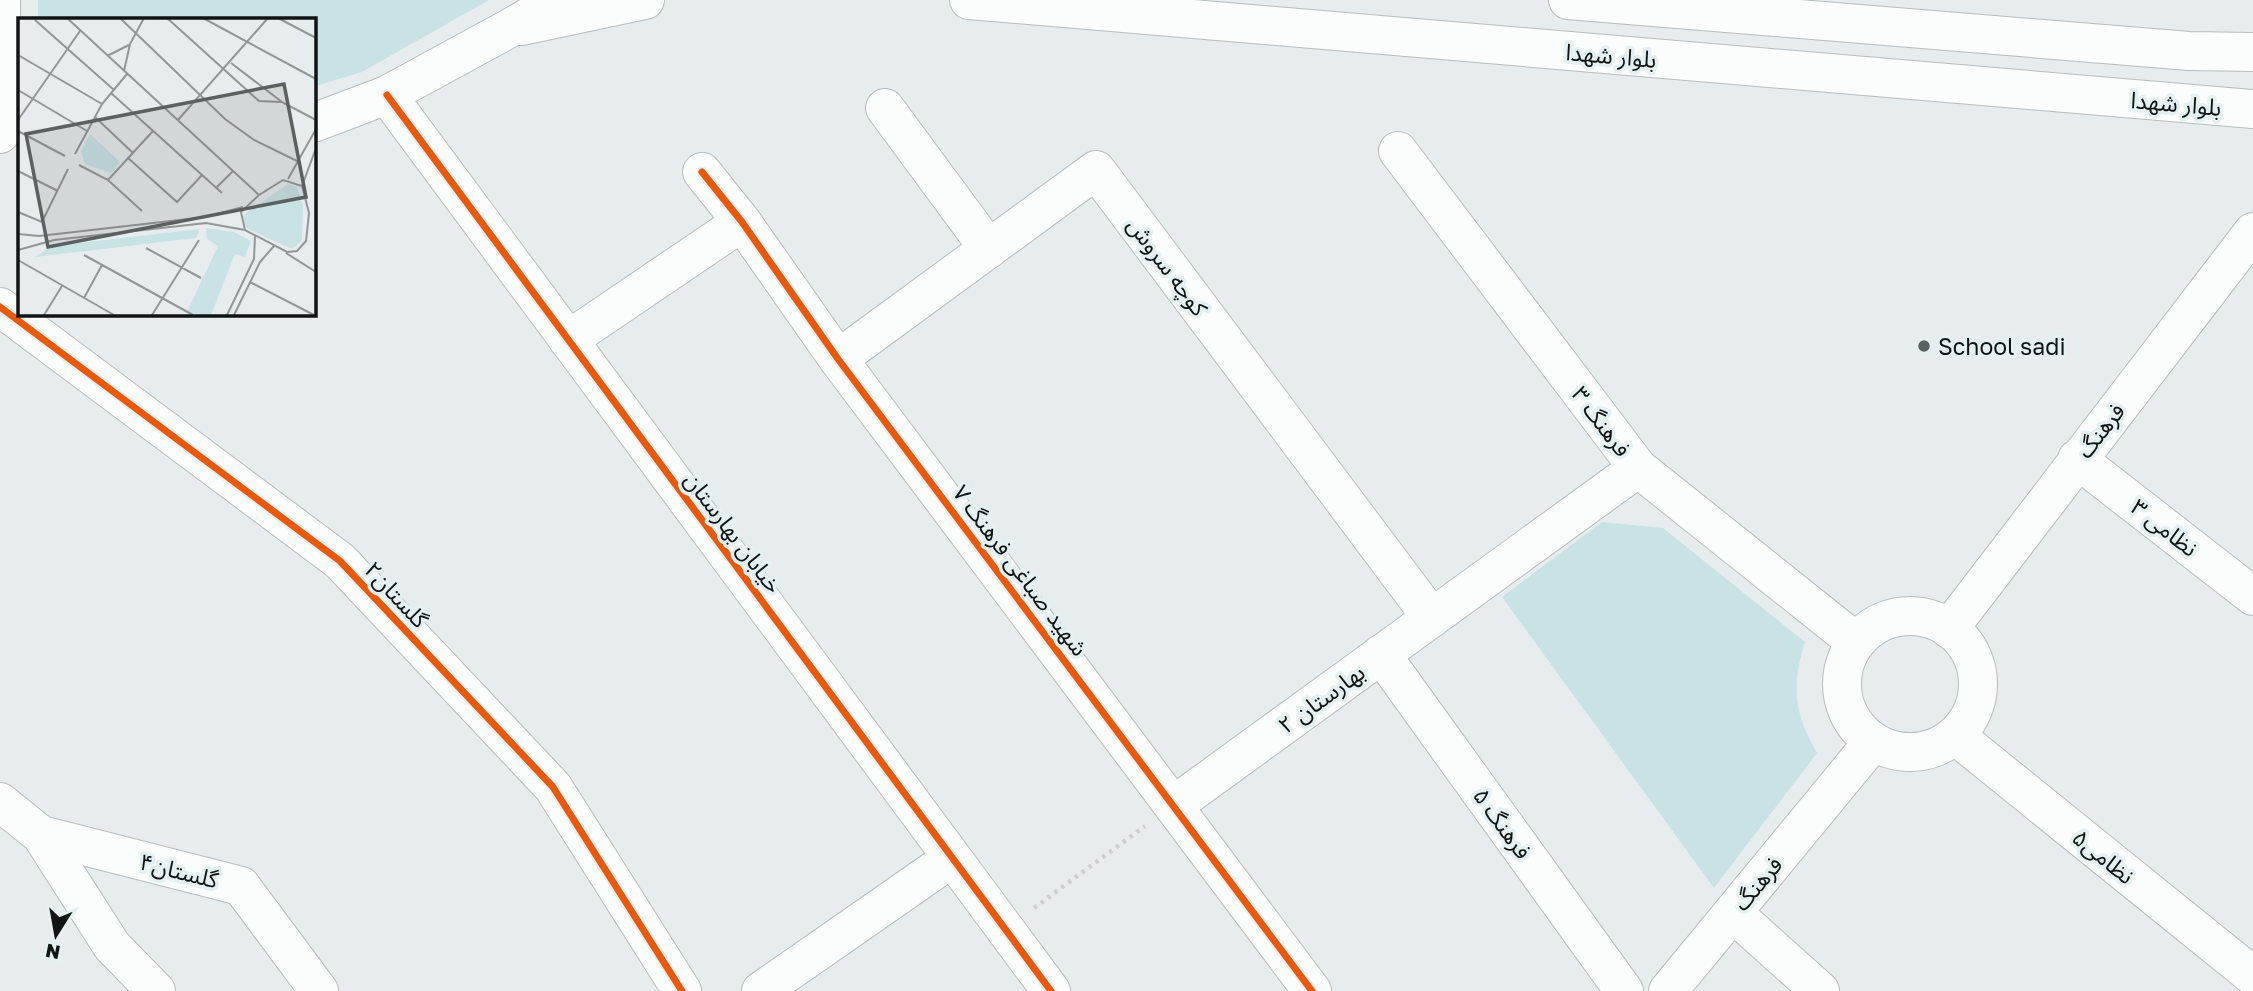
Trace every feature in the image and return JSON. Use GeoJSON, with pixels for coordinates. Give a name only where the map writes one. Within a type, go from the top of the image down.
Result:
{"type":"FeatureCollection","features":[{"type":"Feature","properties":{"kind":"street"},"geometry":{"type":"LineString","coordinates":[[1,0],[1,60],[11,116]]}},
{"type":"Feature","properties":{"kind":"street"},"geometry":{"type":"LineString","coordinates":[[315,122],[387,95],[544,8],[551,0]]}},
{"type":"Feature","properties":{"kind":"street"},"geometry":{"type":"LineString","coordinates":[[509,28],[645,0]]}},
{"type":"Feature","properties":{"kind":"street","name":"بلوار شهدا"},"geometry":{"type":"LineString","coordinates":[[969,0],[2253,109]]}},
{"type":"Feature","properties":{"kind":"street"},"geometry":{"type":"LineString","coordinates":[[1568,0],[2189,51],[2253,52]]}},
{"type":"Feature","properties":{"kind":"street","name":"خیابان بهارستان"},"geometry":{"type":"LineString","coordinates":[[387,95],[1051,991]]}},
{"type":"Feature","properties":{"kind":"street"},"geometry":{"type":"LineString","coordinates":[[886,108],[989,249]]}},
{"type":"Feature","properties":{"kind":"street","name":"فرهنگ ۳"},"geometry":{"type":"LineString","coordinates":[[1398,151],[1638,468],[1856,642]]}},
{"type":"Feature","properties":{"kind":"street","name":"کوچه سروش"},"geometry":{"type":"LineString","coordinates":[[838,359],[1096,170],[1432,618]]}},
{"type":"Feature","properties":{"kind":"street","name":"شهید صباغی فرهنگ ۷"},"geometry":{"type":"LineString","coordinates":[[702,172],[742,222],[838,359],[1312,991]]}},
{"type":"Feature","properties":{"kind":"street"},"geometry":{"type":"LineString","coordinates":[[568,341],[742,222]]}},
{"type":"Feature","properties":{"kind":"street","name":"فرهنگ"},"geometry":{"type":"LineString","coordinates":[[1950,629],[2077,459],[2253,232]]}},
{"type":"Feature","properties":{"kind":"street"},"geometry":{"type":"LineString","coordinates":[[0,305],[18,284]]}},
{"type":"Feature","properties":{"kind":"street","name":"گلستان۲"},"geometry":{"type":"LineString","coordinates":[[0,305],[340,561],[553,787],[682,991]]}},
{"type":"Feature","properties":{"kind":"street","name":"نظامی ۳"},"geometry":{"type":"LineString","coordinates":[[2077,459],[2253,596]]}},
{"type":"Feature","properties":{"kind":"street","name":"بهارستان ۲"},"geometry":{"type":"LineString","coordinates":[[1174,805],[1638,468]]}},
{"type":"Feature","properties":{"kind":"street"},"geometry":{"type":"LineString","coordinates":[[1900,617],[1931,619],[1950,629],[1965,643],[1974,661],[1979,681],[1977,701],[1969,720],[1956,736],[1937,748],[1916,753],[1894,751],[1873,742],[1856,727],[1845,707],[1841,684],[1845,662],[1856,642],[1871,628],[1900,617]]}},
{"type":"Feature","properties":{"kind":"street","name":"فرهنگ ۵"},"geometry":{"type":"LineString","coordinates":[[1381,654],[1624,991]]}},
{"type":"Feature","properties":{"kind":"street","name":"نظامی۵"},"geometry":{"type":"LineString","coordinates":[[1956,736],[2253,976]]}},
{"type":"Feature","properties":{"kind":"street","name":"فرهنگ"},"geometry":{"type":"LineString","coordinates":[[1668,991],[1873,742]]}},
{"type":"Feature","properties":{"kind":"street","name":"گلستان۴"},"geometry":{"type":"LineString","coordinates":[[0,802],[41,835],[241,886],[319,991]]}},
{"type":"Feature","properties":{"kind":"street"},"geometry":{"type":"LineString","coordinates":[[41,835],[112,946],[156,991]]}},
{"type":"Feature","properties":{"kind":"street"},"geometry":{"type":"LineString","coordinates":[[761,991],[952,858]]}},
{"type":"Feature","properties":{"kind":"street"},"geometry":{"type":"LineString","coordinates":[[1732,913],[1820,991]]}},
{"type":"Feature","properties":{"kind":"path"},"geometry":{"type":"LineString","coordinates":[[1005,929],[1174,805]]}},
{"type":"Feature","properties":{"kind":"shaded area"},"geometry":{"type":"Polygon","coordinates":[[[38,0],[489,0],[362,72],[315,86],[315,18],[38,18],[38,0]]]}},
{"type":"Feature","properties":{"kind":"shaded area"},"geometry":{"type":"Polygon","coordinates":[[[1602,522],[1663,528],[1805,642],[1798,673],[1797,699],[1803,725],[1817,753],[1714,888],[1502,597],[1602,522]]]}},
{"type":"Feature","properties":{"kind":"cycle path"},"geometry":{"type":"LineString","coordinates":[[387,95],[1051,991]]}},
{"type":"Feature","properties":{"kind":"cycle path"},"geometry":{"type":"LineString","coordinates":[[702,172],[742,222],[838,359],[1312,991]]}},
{"type":"Feature","properties":{"kind":"cycle path"},"geometry":{"type":"LineString","coordinates":[[0,307],[340,561],[553,787],[682,991]]}},
{"type":"Feature","properties":{"kind":"place","name":"School sadi"},"geometry":{"type":"Point","coordinates":[1924,346]}}]}
